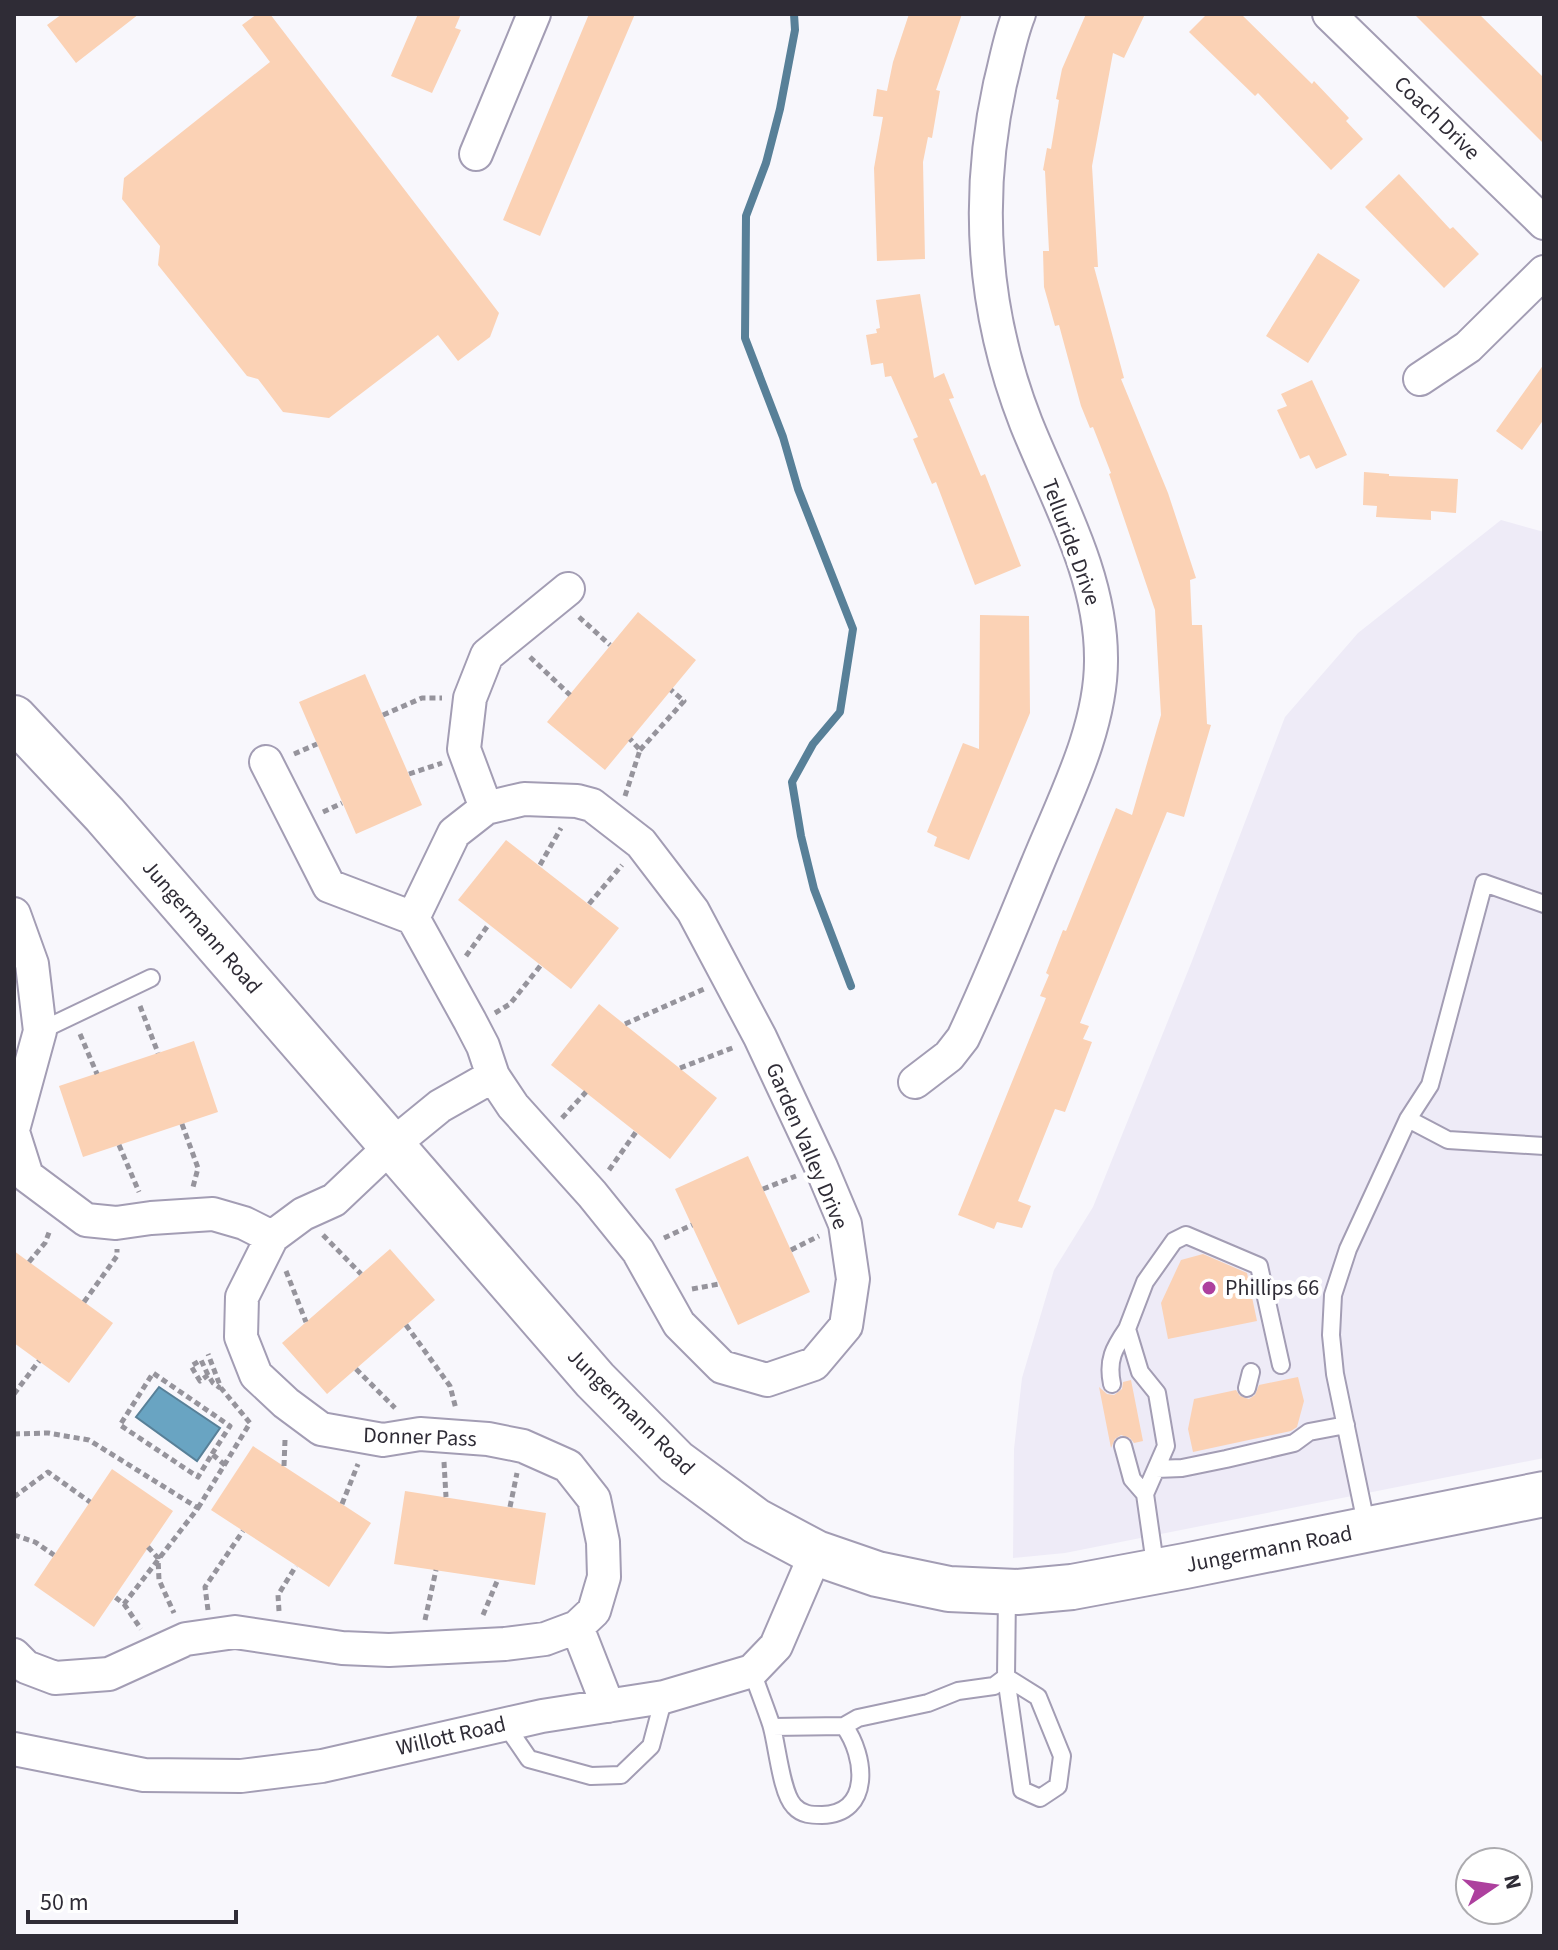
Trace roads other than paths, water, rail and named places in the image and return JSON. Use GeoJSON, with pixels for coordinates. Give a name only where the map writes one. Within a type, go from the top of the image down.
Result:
{"type":"FeatureCollection","features":[{"type":"Feature","properties":{"kind":"main road","name":"Jungermann Road"},"geometry":{"type":"LineString","coordinates":[[14,718],[105,815],[595,1380],[676,1462],[756,1521],[816,1553],[877,1574],[949,1589],[1007,1591],[1072,1587],[1544,1494]]}},
{"type":"Feature","properties":{"kind":"street"},"geometry":{"type":"LineString","coordinates":[[476,154],[534,14]]}},
{"type":"Feature","properties":{"kind":"street","name":"Telluride Drive"},"geometry":{"type":"LineString","coordinates":[[915,1082],[949,1056],[970,1024],[1057,816],[1091,729],[1100,694],[1101,656],[1097,615],[1075,539],[1009,376],[989,276],[985,231],[988,144],[1019,14]]}},
{"type":"Feature","properties":{"kind":"street","name":"Coach Drive"},"geometry":{"type":"LineString","coordinates":[[1329,14],[1544,223]]}},
{"type":"Feature","properties":{"kind":"street"},"geometry":{"type":"LineString","coordinates":[[1420,379],[1468,347],[1544,272]]}},
{"type":"Feature","properties":{"kind":"street"},"geometry":{"type":"LineString","coordinates":[[486,808],[464,749],[470,698],[487,655],[563,593]]}},
{"type":"Feature","properties":{"kind":"street"},"geometry":{"type":"LineString","coordinates":[[266,762],[329,886],[413,918]]}},
{"type":"Feature","properties":{"kind":"street","name":"Garden Valley Drive"},"geometry":{"type":"LineString","coordinates":[[524,799],[577,801],[592,805],[641,843],[693,911],[760,1037],[845,1224],[853,1279],[846,1326],[814,1364],[767,1380],[722,1367],[679,1324],[638,1251],[513,1106],[493,1076],[483,1046],[413,918],[454,833],[486,808],[524,799]]}},
{"type":"Feature","properties":{"kind":"street"},"geometry":{"type":"LineString","coordinates":[[14,914],[32,964],[40,1031],[14,1126]]}},
{"type":"Feature","properties":{"kind":"street"},"geometry":{"type":"LineString","coordinates":[[391,1146],[440,1106],[493,1076]]}},
{"type":"Feature","properties":{"kind":"street"},"geometry":{"type":"LineString","coordinates":[[14,1135],[27,1176],[86,1220],[116,1223],[213,1214],[244,1223],[272,1237]]}},
{"type":"Feature","properties":{"kind":"street","name":"Donner Pass"},"geometry":{"type":"LineString","coordinates":[[391,1146],[334,1200],[303,1214],[272,1237],[242,1297],[241,1337],[256,1375],[321,1429],[383,1440],[420,1434],[463,1437],[523,1446],[568,1466],[594,1499],[603,1542],[604,1577],[594,1611],[577,1627]]}},
{"type":"Feature","properties":{"kind":"street"},"geometry":{"type":"LineString","coordinates":[[752,1671],[776,1646],[816,1553]]}},
{"type":"Feature","properties":{"kind":"street"},"geometry":{"type":"LineString","coordinates":[[14,1655],[26,1667],[55,1678],[109,1674],[198,1637],[235,1632],[342,1648],[419,1649],[545,1639],[577,1627],[608,1706]]}},
{"type":"Feature","properties":{"kind":"street","name":"Willott Road"},"geometry":{"type":"LineString","coordinates":[[14,1749],[144,1775],[241,1776],[322,1766],[505,1724],[664,1697],[752,1671]]}},
{"type":"Feature","properties":{"kind":"lane"},"geometry":{"type":"LineString","coordinates":[[1368,1529],[1335,1374],[1331,1335],[1333,1295],[1348,1249],[1408,1119],[1430,1085],[1484,883],[1544,904]]}},
{"type":"Feature","properties":{"kind":"lane"},"geometry":{"type":"LineString","coordinates":[[40,1031],[151,978]]}},
{"type":"Feature","properties":{"kind":"lane"},"geometry":{"type":"LineString","coordinates":[[1408,1119],[1448,1140],[1544,1146]]}},
{"type":"Feature","properties":{"kind":"lane"},"geometry":{"type":"LineString","coordinates":[[1112,1384],[1109,1369],[1111,1353],[1127,1329],[1145,1282],[1174,1241],[1186,1235],[1259,1266],[1281,1365]]}},
{"type":"Feature","properties":{"kind":"lane"},"geometry":{"type":"LineString","coordinates":[[1127,1329],[1140,1372],[1157,1393],[1166,1446],[1145,1494],[1156,1572]]}},
{"type":"Feature","properties":{"kind":"lane"},"geometry":{"type":"LineString","coordinates":[[1156,1469],[1182,1468],[1228,1452],[1294,1443],[1309,1432],[1346,1425]]}},
{"type":"Feature","properties":{"kind":"lane"},"geometry":{"type":"LineString","coordinates":[[1123,1446],[1132,1479],[1145,1494]]}},
{"type":"Feature","properties":{"kind":"lane"},"geometry":{"type":"LineString","coordinates":[[1006,1677],[1038,1697],[1062,1756],[1058,1786],[1040,1798],[1022,1790],[1006,1677],[1007,1591]]}},
{"type":"Feature","properties":{"kind":"lane"},"geometry":{"type":"LineString","coordinates":[[752,1671],[772,1727],[781,1774],[793,1806],[809,1816],[838,1815],[850,1807],[862,1784],[853,1738],[844,1726]]}},
{"type":"Feature","properties":{"kind":"lane"},"geometry":{"type":"LineString","coordinates":[[772,1727],[844,1726],[858,1718],[928,1703],[958,1691],[994,1686],[1006,1677]]}},
{"type":"Feature","properties":{"kind":"lane"},"geometry":{"type":"LineString","coordinates":[[505,1724],[529,1759],[591,1776],[621,1775],[651,1746],[664,1697]]}},
{"type":"Feature","properties":{"kind":"water"},"geometry":{"type":"Polygon","coordinates":[[[159,1387],[220,1428],[197,1461],[136,1417],[159,1387]]]}},
{"type":"Feature","properties":{"kind":"waterway"},"geometry":{"type":"LineString","coordinates":[[794,14],[795,30],[780,109],[766,163],[746,216],[745,338],[783,437],[798,489],[853,629],[840,712],[813,744],[792,782],[814,889],[851,986]]}},
{"type":"Feature","properties":{"kind":"place","name":"Phillips 66"},"geometry":{"type":"Point","coordinates":[1209,1288]}}]}
